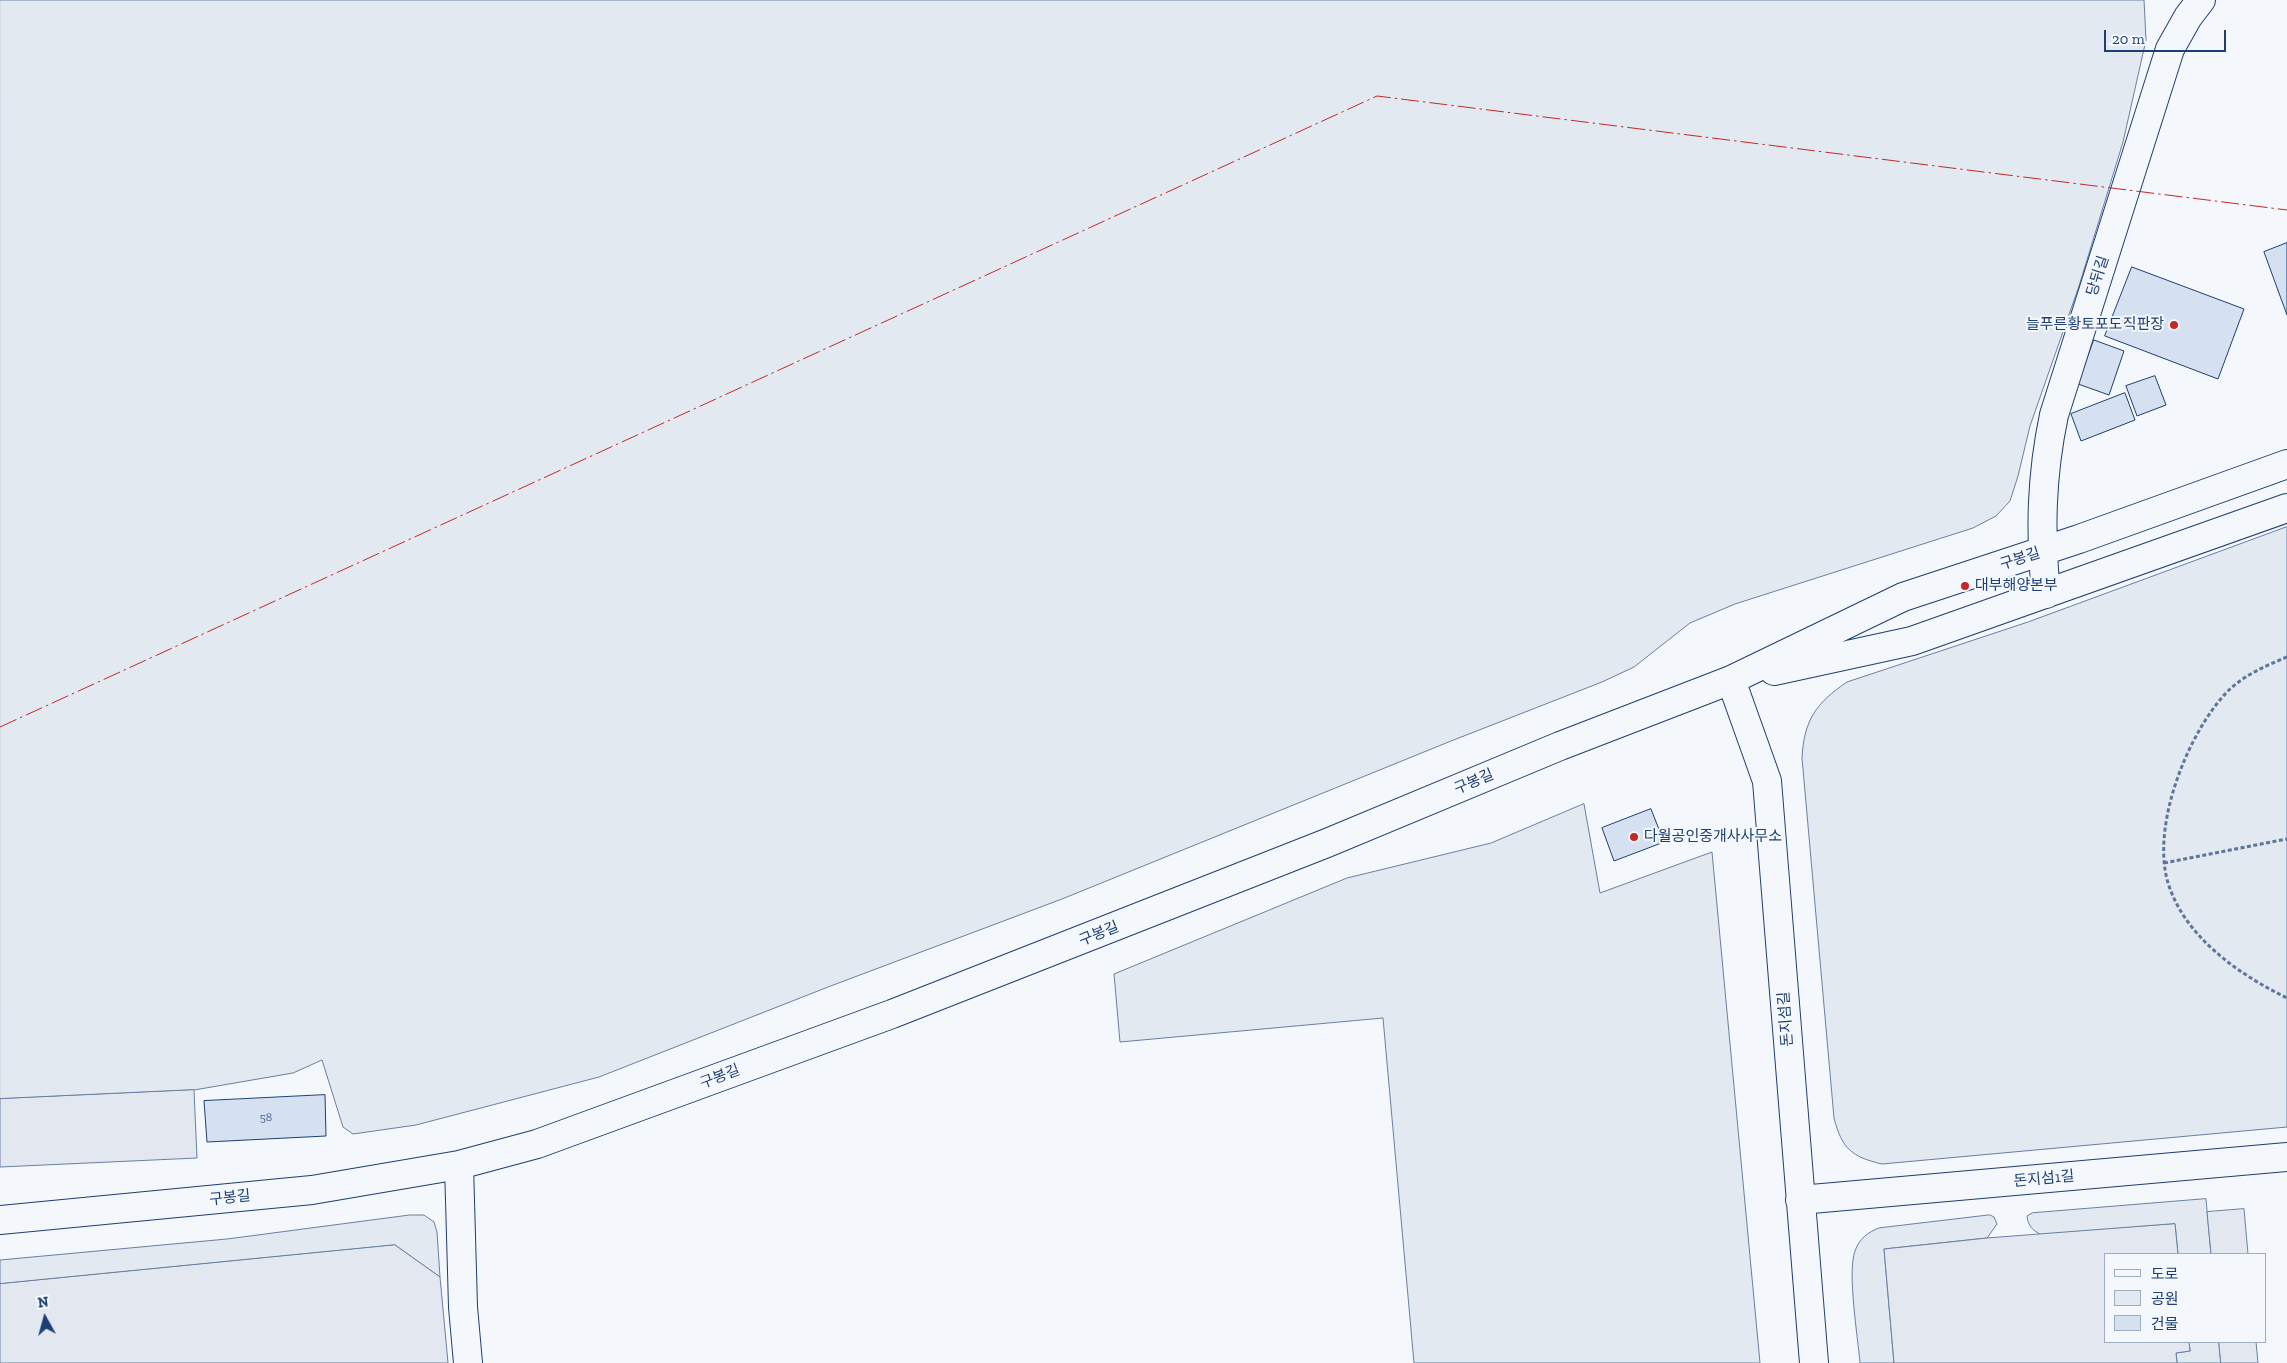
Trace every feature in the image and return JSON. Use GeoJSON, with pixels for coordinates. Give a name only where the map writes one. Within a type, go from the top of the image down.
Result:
{"type":"FeatureCollection","features":[{"type":"Feature","properties":{"kind":"street","name":"당뒤길"},"geometry":{"type":"LineString","coordinates":[[2046,594],[2042,551],[2042,500],[2045,459],[2054,415],[2170,49],[2188,17],[2202,0]]}},
{"type":"Feature","properties":{"kind":"street","name":"구봉길"},"geometry":{"type":"LineString","coordinates":[[0,1220],[312,1190],[459,1165],[537,1144],[617,1117],[901,1010],[1318,846],[1560,746],[1731,680],[1903,597],[2042,551],[2287,464]]}},
{"type":"Feature","properties":{"kind":"street","name":"구봉길"},"geometry":{"type":"LineString","coordinates":[[1731,680],[1912,641],[2287,508]]}},
{"type":"Feature","properties":{"kind":"street","name":"돈지섬길"},"geometry":{"type":"LineString","coordinates":[[1731,680],[1767,781],[1814,1363]]}},
{"type":"Feature","properties":{"kind":"street","name":"돈지섬1길"},"geometry":{"type":"LineString","coordinates":[[1800,1200],[2287,1158]]}},
{"type":"Feature","properties":{"kind":"street"},"geometry":{"type":"LineString","coordinates":[[459,1165],[463,1308],[468,1363]]}},
{"type":"Feature","properties":{"kind":"path"},"geometry":{"type":"LineString","coordinates":[[2287,657],[2258,669],[2227,692],[2204,721],[2185,759],[2172,797],[2165,834],[2164,862],[2168,883],[2182,912],[2204,941],[2230,964],[2260,985],[2287,998]]}},
{"type":"Feature","properties":{"kind":"path"},"geometry":{"type":"LineString","coordinates":[[2164,862],[2287,839]]}},
{"type":"Feature","properties":{"kind":"green space"},"geometry":{"type":"Polygon","coordinates":[[[0,0],[2144,0],[2146,40],[2123,142],[2079,286],[2030,426],[2010,501],[1996,516],[1973,528],[1735,604],[1690,623],[1634,667],[1602,682],[1451,741],[1062,899],[828,987],[599,1077],[416,1125],[353,1134],[343,1127],[322,1060],[293,1073],[194,1090],[0,1099],[0,0]]]}},
{"type":"Feature","properties":{"kind":"green space"},"geometry":{"type":"Polygon","coordinates":[[[2287,527],[2287,1127],[1882,1164],[1856,1155],[1845,1144],[1837,1129],[1834,1118],[1802,758],[1803,745],[1809,723],[1820,705],[1827,697],[1847,682],[2028,622],[2287,527]]]}},
{"type":"Feature","properties":{"kind":"green space"},"geometry":{"type":"Polygon","coordinates":[[[1584,804],[1600,893],[1712,852],[1760,1363],[1414,1363],[1383,1018],[1120,1042],[1114,974],[1347,878],[1491,843],[1584,804]]]}},
{"type":"Feature","properties":{"kind":"green space"},"geometry":{"type":"Polygon","coordinates":[[[2206,1199],[2211,1253],[2178,1253],[2175,1224],[2042,1235],[2036,1232],[2028,1223],[2027,1216],[2032,1213],[2206,1199]]]}},
{"type":"Feature","properties":{"kind":"green space"},"geometry":{"type":"Polygon","coordinates":[[[410,1215],[424,1215],[434,1222],[437,1232],[440,1277],[395,1245],[0,1284],[0,1260],[227,1239],[410,1215]]]}},
{"type":"Feature","properties":{"kind":"green space"},"geometry":{"type":"Polygon","coordinates":[[[1990,1215],[1994,1217],[1997,1224],[1987,1238],[1884,1249],[1894,1363],[1860,1363],[1852,1274],[1855,1251],[1861,1240],[1879,1228],[1990,1215]]]}},
{"type":"Feature","properties":{"kind":"green space"},"geometry":{"type":"Polygon","coordinates":[[[2189,1343],[2219,1343],[2221,1363],[2177,1363],[2176,1353],[2190,1351],[2189,1343]]]}},
{"type":"Feature","properties":{"kind":"shaded area"},"geometry":{"type":"Polygon","coordinates":[[[194,1090],[197,1158],[0,1167],[0,1099],[194,1090]]]}},
{"type":"Feature","properties":{"kind":"shaded area"},"geometry":{"type":"Polygon","coordinates":[[[2244,1209],[2248,1253],[2211,1253],[2207,1212],[2244,1209]]]}},
{"type":"Feature","properties":{"kind":"shaded area"},"geometry":{"type":"Polygon","coordinates":[[[2175,1224],[2178,1253],[2104,1253],[2104,1343],[2189,1343],[2190,1351],[2176,1353],[2177,1363],[1894,1363],[1884,1249],[1987,1238],[2175,1224]]]}},
{"type":"Feature","properties":{"kind":"shaded area"},"geometry":{"type":"Polygon","coordinates":[[[395,1245],[440,1277],[448,1363],[0,1363],[0,1284],[395,1245]]]}},
{"type":"Feature","properties":{"kind":"shaded area"},"geometry":{"type":"Polygon","coordinates":[[[2219,1343],[2256,1343],[2258,1363],[2221,1363],[2219,1343]]]}},
{"type":"Feature","properties":{"kind":"building"},"geometry":{"type":"Polygon","coordinates":[[[2287,243],[2287,315],[2264,252],[2287,243]]]}},
{"type":"Feature","properties":{"kind":"building"},"geometry":{"type":"Polygon","coordinates":[[[2132,267],[2244,309],[2218,379],[2105,336],[2132,267]]]}},
{"type":"Feature","properties":{"kind":"building"},"geometry":{"type":"Polygon","coordinates":[[[2094,340],[2124,351],[2109,395],[2078,384],[2094,340]]]}},
{"type":"Feature","properties":{"kind":"building"},"geometry":{"type":"Polygon","coordinates":[[[2155,376],[2166,405],[2137,416],[2126,386],[2155,376]]]}},
{"type":"Feature","properties":{"kind":"building"},"geometry":{"type":"Polygon","coordinates":[[[2125,393],[2135,420],[2081,441],[2071,414],[2125,393]]]}},
{"type":"Feature","properties":{"kind":"building"},"geometry":{"type":"Polygon","coordinates":[[[1651,809],[1664,842],[1614,861],[1602,828],[1651,809]]]}},
{"type":"Feature","properties":{"kind":"building"},"geometry":{"type":"Polygon","coordinates":[[[325,1095],[326,1136],[207,1142],[204,1101],[325,1095]]]}},
{"type":"Feature","properties":{"kind":"power"},"geometry":{"type":"LineString","coordinates":[[0,727],[1377,96],[2287,210]]}},
{"type":"Feature","properties":{"kind":"place","name":"늘푸른황토포도직판장"},"geometry":{"type":"Point","coordinates":[2174,325]}},
{"type":"Feature","properties":{"kind":"place","name":"대부해양본부"},"geometry":{"type":"Point","coordinates":[1965,586]}},
{"type":"Feature","properties":{"kind":"place","name":"다월공인중개사사무소"},"geometry":{"type":"Point","coordinates":[1634,837]}}]}
